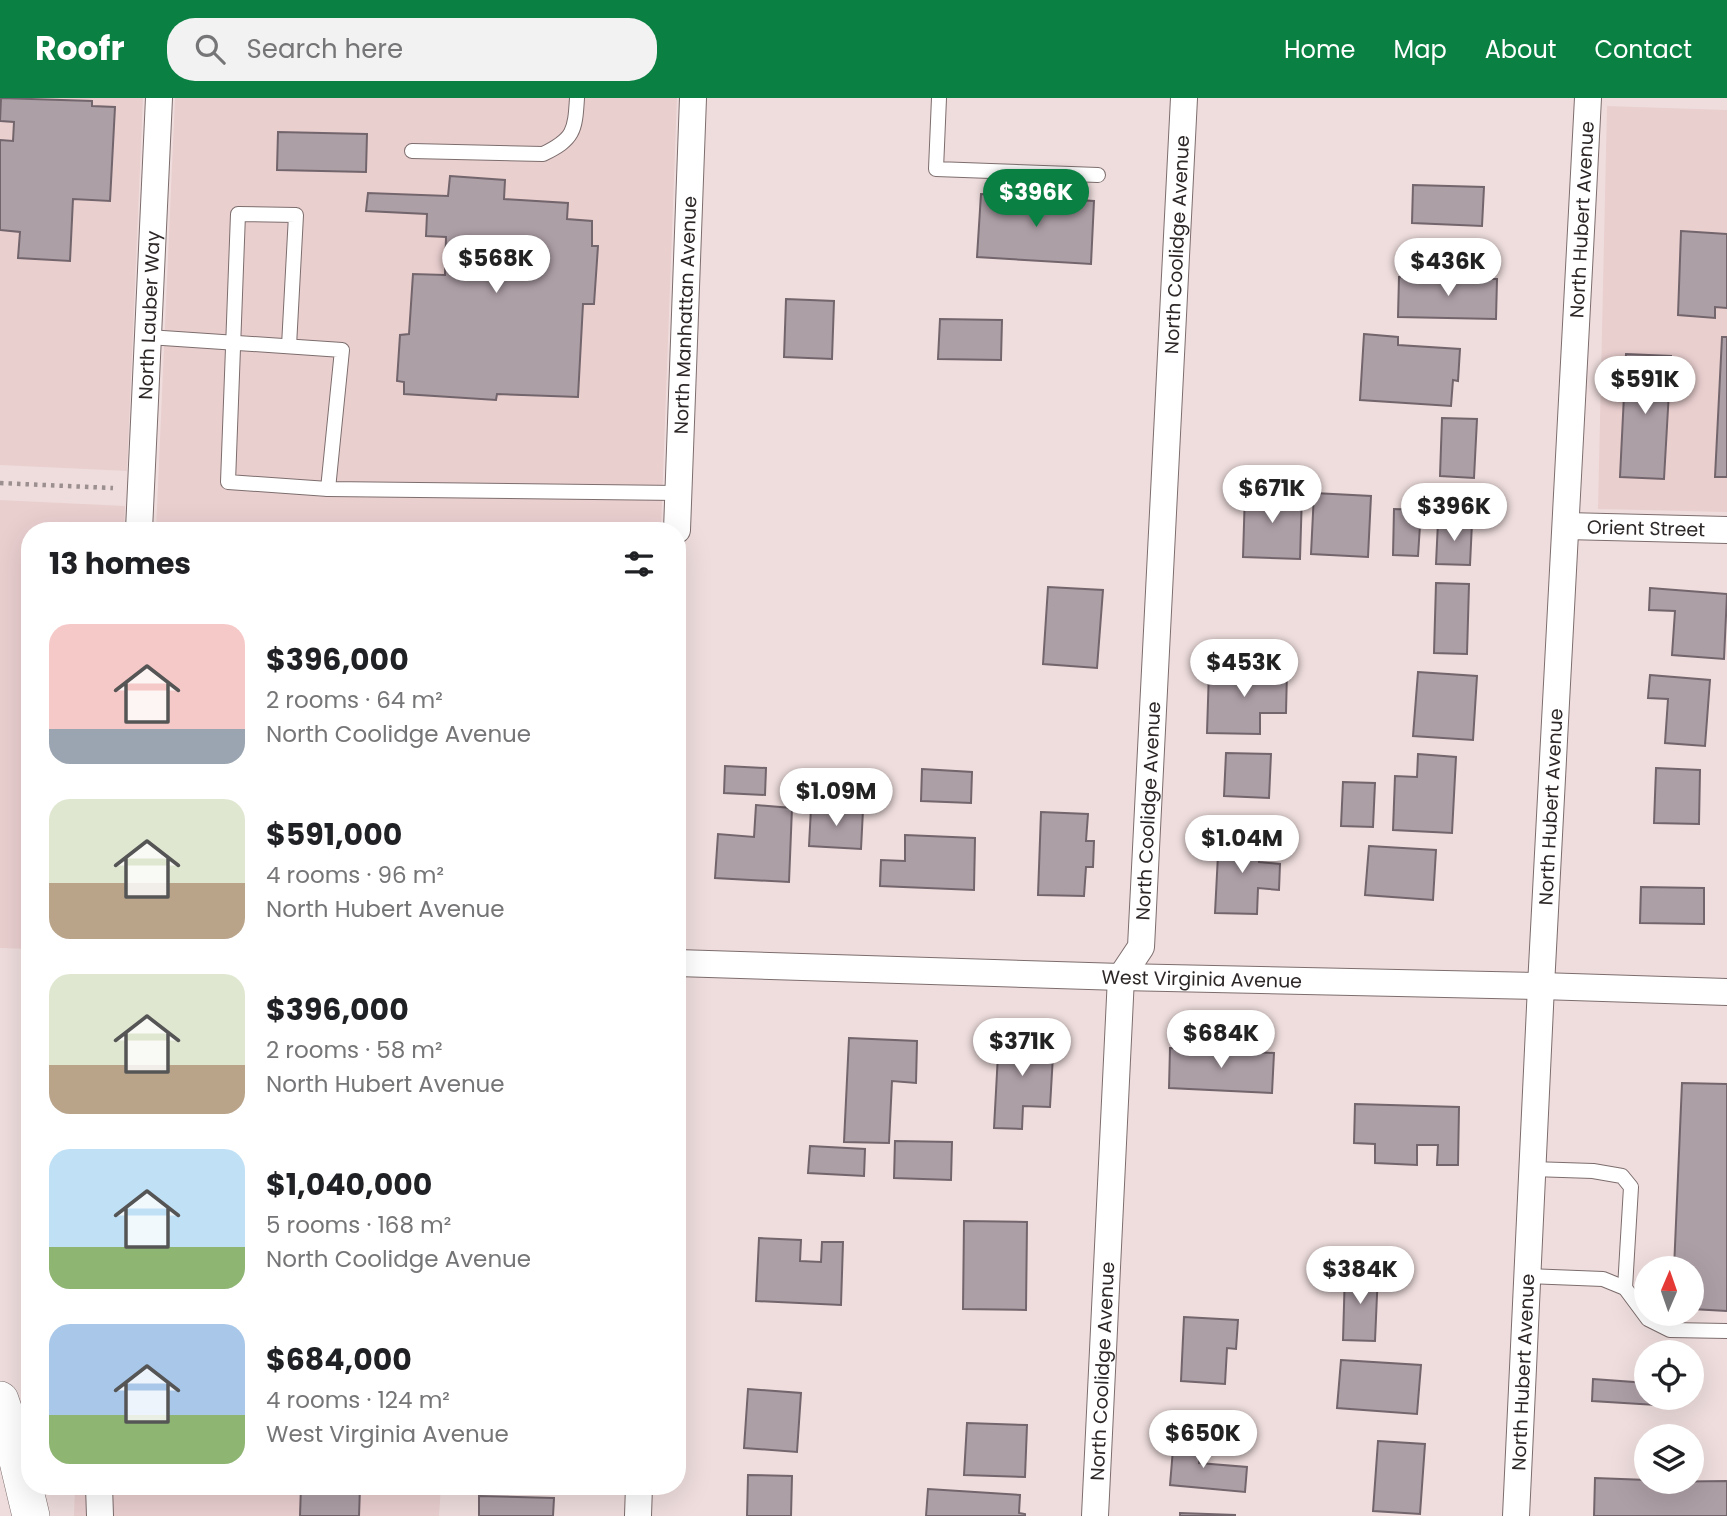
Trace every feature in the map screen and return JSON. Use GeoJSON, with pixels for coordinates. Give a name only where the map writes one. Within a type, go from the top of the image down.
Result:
{"type":"FeatureCollection","features":[{"type":"Feature","properties":{"kind":"street","name":"North Lauber Way"},"geometry":{"type":"LineString","coordinates":[[140,522],[159,98]]}},
{"type":"Feature","properties":{"kind":"street","name":"North Manhattan Avenue"},"geometry":{"type":"LineString","coordinates":[[677,522],[693,98]]}},
{"type":"Feature","properties":{"kind":"street","name":"North Coolidge Avenue"},"geometry":{"type":"LineString","coordinates":[[1095,1516],[1121,978],[1141,947],[1184,98]]}},
{"type":"Feature","properties":{"kind":"street","name":"North Hubert Avenue"},"geometry":{"type":"LineString","coordinates":[[1516,1516],[1588,98]]}},
{"type":"Feature","properties":{"kind":"street","name":"Orient Street"},"geometry":{"type":"LineString","coordinates":[[1566,526],[1727,530]]}},
{"type":"Feature","properties":{"kind":"street","name":"West Virginia Avenue"},"geometry":{"type":"LineString","coordinates":[[686,963],[1121,978],[1727,992]]}},
{"type":"Feature","properties":{"kind":"street"},"geometry":{"type":"LineString","coordinates":[[0,1400],[21,1476]]}},
{"type":"Feature","properties":{"kind":"street"},"geometry":{"type":"LineString","coordinates":[[26,1495],[31,1516]]}},
{"type":"Feature","properties":{"kind":"street"},"geometry":{"type":"LineString","coordinates":[[99,1495],[100,1516]]}},
{"type":"Feature","properties":{"kind":"street"},"geometry":{"type":"LineString","coordinates":[[638,1516],[639,1495]]}},
{"type":"Feature","properties":{"kind":"lane"},"geometry":{"type":"LineString","coordinates":[[412,151],[543,154],[561,145],[576,126],[577,98]]}},
{"type":"Feature","properties":{"kind":"lane"},"geometry":{"type":"LineString","coordinates":[[939,98],[936,169],[1098,175]]}},
{"type":"Feature","properties":{"kind":"lane"},"geometry":{"type":"LineString","coordinates":[[289,346],[296,215],[239,214],[228,482],[328,489],[678,493]]}},
{"type":"Feature","properties":{"kind":"lane"},"geometry":{"type":"LineString","coordinates":[[148,337],[342,349],[328,489]]}},
{"type":"Feature","properties":{"kind":"lane"},"geometry":{"type":"LineString","coordinates":[[1532,1169],[1612,1174],[1622,1176],[1631,1187],[1625,1288]]}},
{"type":"Feature","properties":{"kind":"lane"},"geometry":{"type":"LineString","coordinates":[[1527,1276],[1603,1279],[1625,1288],[1648,1319],[1670,1330],[1727,1331]]}},
{"type":"Feature","properties":{"kind":"path"},"geometry":{"type":"LineString","coordinates":[[0,483],[142,489]]}},
{"type":"Feature","properties":{"kind":"shaded area"},"geometry":{"type":"Polygon","coordinates":[[[0,98],[143,98],[127,471],[0,465],[0,98]]]}},
{"type":"Feature","properties":{"kind":"shaded area"},"geometry":{"type":"Polygon","coordinates":[[[175,98],[677,98],[661,522],[156,522],[175,98]]]}},
{"type":"Feature","properties":{"kind":"shaded area"},"geometry":{"type":"Polygon","coordinates":[[[1607,106],[1727,110],[1727,512],[1598,509],[1607,106]]]}},
{"type":"Feature","properties":{"kind":"shaded area"},"geometry":{"type":"Polygon","coordinates":[[[0,500],[125,506],[124,522],[21,522],[21,949],[0,948],[0,500]]]}},
{"type":"Feature","properties":{"kind":"shaded area"},"geometry":{"type":"Polygon","coordinates":[[[75,1495],[440,1495],[439,1516],[74,1516],[75,1495]]]}},
{"type":"Feature","properties":{"kind":"building"},"geometry":{"type":"Polygon","coordinates":[[[1,98],[92,101],[92,106],[115,107],[110,201],[73,199],[70,261],[18,258],[20,232],[0,230],[0,140],[13,141],[14,122],[0,121],[1,98]]]}},
{"type":"Feature","properties":{"kind":"building"},"geometry":{"type":"Polygon","coordinates":[[[278,132],[367,134],[366,172],[277,170],[278,132]]]}},
{"type":"Feature","properties":{"kind":"building"},"geometry":{"type":"Polygon","coordinates":[[[450,176],[505,180],[504,199],[568,203],[567,219],[592,221],[592,246],[598,246],[594,304],[583,304],[578,397],[497,394],[496,400],[404,394],[404,382],[397,381],[400,335],[409,334],[413,274],[445,275],[446,237],[426,236],[427,214],[366,211],[368,193],[448,196],[450,176]]]}},
{"type":"Feature","properties":{"kind":"building"},"geometry":{"type":"Polygon","coordinates":[[[1413,185],[1484,187],[1482,226],[1412,223],[1413,185]]]}},
{"type":"Feature","properties":{"kind":"building"},"geometry":{"type":"Polygon","coordinates":[[[981,194],[1094,201],[1091,264],[977,257],[981,194]]]}},
{"type":"Feature","properties":{"kind":"building"},"geometry":{"type":"Polygon","coordinates":[[[1681,231],[1727,234],[1727,308],[1715,307],[1715,318],[1678,315],[1681,231]]]}},
{"type":"Feature","properties":{"kind":"building"},"geometry":{"type":"Polygon","coordinates":[[[1399,277],[1497,279],[1496,319],[1398,317],[1399,277]]]}},
{"type":"Feature","properties":{"kind":"building"},"geometry":{"type":"Polygon","coordinates":[[[786,299],[834,301],[832,359],[784,357],[786,299]]]}},
{"type":"Feature","properties":{"kind":"building"},"geometry":{"type":"Polygon","coordinates":[[[940,319],[1002,320],[1001,360],[938,359],[940,319]]]}},
{"type":"Feature","properties":{"kind":"building"},"geometry":{"type":"Polygon","coordinates":[[[1364,334],[1398,337],[1398,345],[1460,349],[1458,381],[1453,380],[1451,406],[1360,400],[1364,334]]]}},
{"type":"Feature","properties":{"kind":"building"},"geometry":{"type":"Polygon","coordinates":[[[1722,337],[1727,337],[1727,477],[1715,477],[1722,337]]]}},
{"type":"Feature","properties":{"kind":"building"},"geometry":{"type":"Polygon","coordinates":[[[1626,354],[1671,356],[1664,479],[1620,477],[1626,354]]]}},
{"type":"Feature","properties":{"kind":"building"},"geometry":{"type":"Polygon","coordinates":[[[1442,418],[1477,419],[1474,478],[1440,476],[1442,418]]]}},
{"type":"Feature","properties":{"kind":"building"},"geometry":{"type":"Polygon","coordinates":[[[1245,492],[1302,494],[1300,559],[1243,557],[1245,492]]]}},
{"type":"Feature","properties":{"kind":"building"},"geometry":{"type":"Polygon","coordinates":[[[1314,493],[1371,496],[1368,557],[1311,554],[1314,493]]]}},
{"type":"Feature","properties":{"kind":"building"},"geometry":{"type":"Polygon","coordinates":[[[1394,509],[1421,510],[1418,556],[1393,555],[1394,509]]]}},
{"type":"Feature","properties":{"kind":"building"},"geometry":{"type":"Polygon","coordinates":[[[1438,522],[1472,523],[1470,565],[1436,564],[1438,522]]]}},
{"type":"Feature","properties":{"kind":"building"},"geometry":{"type":"Polygon","coordinates":[[[1436,583],[1469,584],[1467,654],[1434,653],[1436,583]]]}},
{"type":"Feature","properties":{"kind":"building"},"geometry":{"type":"Polygon","coordinates":[[[1048,587],[1103,590],[1097,668],[1043,664],[1048,587]]]}},
{"type":"Feature","properties":{"kind":"building"},"geometry":{"type":"Polygon","coordinates":[[[1650,588],[1727,594],[1724,659],[1672,655],[1675,611],[1649,610],[1650,588]]]}},
{"type":"Feature","properties":{"kind":"building"},"geometry":{"type":"Polygon","coordinates":[[[1209,670],[1287,671],[1286,713],[1260,713],[1260,734],[1207,733],[1209,670]]]}},
{"type":"Feature","properties":{"kind":"building"},"geometry":{"type":"Polygon","coordinates":[[[1418,672],[1477,676],[1473,740],[1413,736],[1418,672]]]}},
{"type":"Feature","properties":{"kind":"building"},"geometry":{"type":"Polygon","coordinates":[[[1650,675],[1710,680],[1705,746],[1665,743],[1668,699],[1648,698],[1650,675]]]}},
{"type":"Feature","properties":{"kind":"building"},"geometry":{"type":"Polygon","coordinates":[[[1226,753],[1271,754],[1269,798],[1224,796],[1226,753]]]}},
{"type":"Feature","properties":{"kind":"building"},"geometry":{"type":"Polygon","coordinates":[[[1418,754],[1456,757],[1452,833],[1393,830],[1395,776],[1417,777],[1418,754]]]}},
{"type":"Feature","properties":{"kind":"building"},"geometry":{"type":"Polygon","coordinates":[[[725,766],[766,768],[765,795],[724,793],[725,766]]]}},
{"type":"Feature","properties":{"kind":"building"},"geometry":{"type":"Polygon","coordinates":[[[1656,768],[1700,770],[1699,824],[1654,823],[1656,768]]]}},
{"type":"Feature","properties":{"kind":"building"},"geometry":{"type":"Polygon","coordinates":[[[922,769],[972,772],[971,803],[921,801],[922,769]]]}},
{"type":"Feature","properties":{"kind":"building"},"geometry":{"type":"Polygon","coordinates":[[[1343,782],[1375,783],[1373,827],[1341,826],[1343,782]]]}},
{"type":"Feature","properties":{"kind":"building"},"geometry":{"type":"Polygon","coordinates":[[[756,805],[792,808],[789,882],[715,878],[718,834],[754,837],[756,805]]]}},
{"type":"Feature","properties":{"kind":"building"},"geometry":{"type":"Polygon","coordinates":[[[811,808],[863,810],[861,849],[809,846],[811,808]]]}},
{"type":"Feature","properties":{"kind":"building"},"geometry":{"type":"Polygon","coordinates":[[[1041,812],[1088,814],[1086,841],[1094,841],[1093,867],[1086,867],[1084,896],[1038,895],[1041,812]]]}},
{"type":"Feature","properties":{"kind":"building"},"geometry":{"type":"Polygon","coordinates":[[[905,835],[975,838],[974,890],[880,886],[881,860],[905,861],[905,835]]]}},
{"type":"Feature","properties":{"kind":"building"},"geometry":{"type":"Polygon","coordinates":[[[1219,835],[1261,836],[1259,862],[1280,864],[1279,890],[1258,888],[1257,914],[1215,913],[1219,835]]]}},
{"type":"Feature","properties":{"kind":"building"},"geometry":{"type":"Polygon","coordinates":[[[1369,846],[1436,850],[1433,900],[1365,895],[1369,846]]]}},
{"type":"Feature","properties":{"kind":"building"},"geometry":{"type":"Polygon","coordinates":[[[1641,887],[1704,888],[1704,924],[1640,923],[1641,887]]]}},
{"type":"Feature","properties":{"kind":"building"},"geometry":{"type":"Polygon","coordinates":[[[999,1036],[1054,1038],[1050,1107],[1023,1106],[1022,1129],[994,1128],[999,1036]]]}},
{"type":"Feature","properties":{"kind":"building"},"geometry":{"type":"Polygon","coordinates":[[[849,1038],[917,1041],[916,1083],[892,1081],[889,1143],[844,1142],[849,1038]]]}},
{"type":"Feature","properties":{"kind":"building"},"geometry":{"type":"Polygon","coordinates":[[[1170,1048],[1274,1053],[1272,1093],[1169,1088],[1170,1048]]]}},
{"type":"Feature","properties":{"kind":"building"},"geometry":{"type":"Polygon","coordinates":[[[1682,1083],[1727,1084],[1727,1311],[1704,1310],[1704,1256],[1675,1256],[1682,1083]]]}},
{"type":"Feature","properties":{"kind":"building"},"geometry":{"type":"Polygon","coordinates":[[[1355,1104],[1459,1107],[1458,1165],[1437,1165],[1438,1145],[1417,1145],[1417,1165],[1375,1163],[1375,1144],[1354,1143],[1355,1104]]]}},
{"type":"Feature","properties":{"kind":"building"},"geometry":{"type":"Polygon","coordinates":[[[895,1141],[952,1142],[951,1180],[894,1178],[895,1141]]]}},
{"type":"Feature","properties":{"kind":"building"},"geometry":{"type":"Polygon","coordinates":[[[810,1146],[865,1149],[864,1176],[808,1173],[810,1146]]]}},
{"type":"Feature","properties":{"kind":"building"},"geometry":{"type":"Polygon","coordinates":[[[964,1221],[1027,1222],[1026,1310],[963,1309],[964,1221]]]}},
{"type":"Feature","properties":{"kind":"building"},"geometry":{"type":"Polygon","coordinates":[[[759,1238],[801,1240],[800,1261],[821,1262],[822,1242],[843,1242],[841,1305],[756,1301],[759,1238]]]}},
{"type":"Feature","properties":{"kind":"building"},"geometry":{"type":"Polygon","coordinates":[[[1345,1271],[1378,1272],[1375,1341],[1343,1340],[1345,1271]]]}},
{"type":"Feature","properties":{"kind":"building"},"geometry":{"type":"Polygon","coordinates":[[[1184,1317],[1238,1320],[1236,1349],[1227,1348],[1225,1384],[1181,1381],[1184,1317]]]}},
{"type":"Feature","properties":{"kind":"building"},"geometry":{"type":"Polygon","coordinates":[[[1341,1360],[1421,1365],[1417,1414],[1337,1408],[1341,1360]]]}},
{"type":"Feature","properties":{"kind":"building"},"geometry":{"type":"Polygon","coordinates":[[[1593,1379],[1634,1382],[1634,1404],[1592,1401],[1593,1379]]]}},
{"type":"Feature","properties":{"kind":"building"},"geometry":{"type":"Polygon","coordinates":[[[748,1389],[801,1393],[797,1452],[744,1448],[748,1389]]]}},
{"type":"Feature","properties":{"kind":"building"},"geometry":{"type":"Polygon","coordinates":[[[967,1423],[1027,1425],[1025,1477],[964,1475],[967,1423]]]}},
{"type":"Feature","properties":{"kind":"building"},"geometry":{"type":"Polygon","coordinates":[[[1174,1437],[1200,1439],[1199,1463],[1247,1467],[1245,1492],[1170,1485],[1174,1437]]]}},
{"type":"Feature","properties":{"kind":"building"},"geometry":{"type":"Polygon","coordinates":[[[1378,1441],[1425,1444],[1420,1514],[1373,1511],[1378,1441]]]}},
{"type":"Feature","properties":{"kind":"building"},"geometry":{"type":"Polygon","coordinates":[[[748,1475],[792,1476],[791,1516],[747,1516],[748,1475]]]}},
{"type":"Feature","properties":{"kind":"building"},"geometry":{"type":"Polygon","coordinates":[[[1595,1478],[1634,1480],[1634,1494],[1704,1494],[1704,1481],[1727,1481],[1727,1516],[1594,1516],[1595,1478]]]}},
{"type":"Feature","properties":{"kind":"building"},"geometry":{"type":"Polygon","coordinates":[[[928,1489],[1020,1495],[1019,1513],[1025,1516],[926,1516],[928,1489]]]}},
{"type":"Feature","properties":{"kind":"building"},"geometry":{"type":"Polygon","coordinates":[[[301,1495],[360,1495],[359,1516],[300,1516],[301,1495]]]}},
{"type":"Feature","properties":{"kind":"building"},"geometry":{"type":"Polygon","coordinates":[[[479,1496],[554,1498],[553,1516],[479,1516],[479,1496]]]}},
{"type":"Feature","properties":{"kind":"building"},"geometry":{"type":"Polygon","coordinates":[[[1180,1513],[1235,1515],[1235,1516],[1180,1516],[1180,1513]]]}}]}
